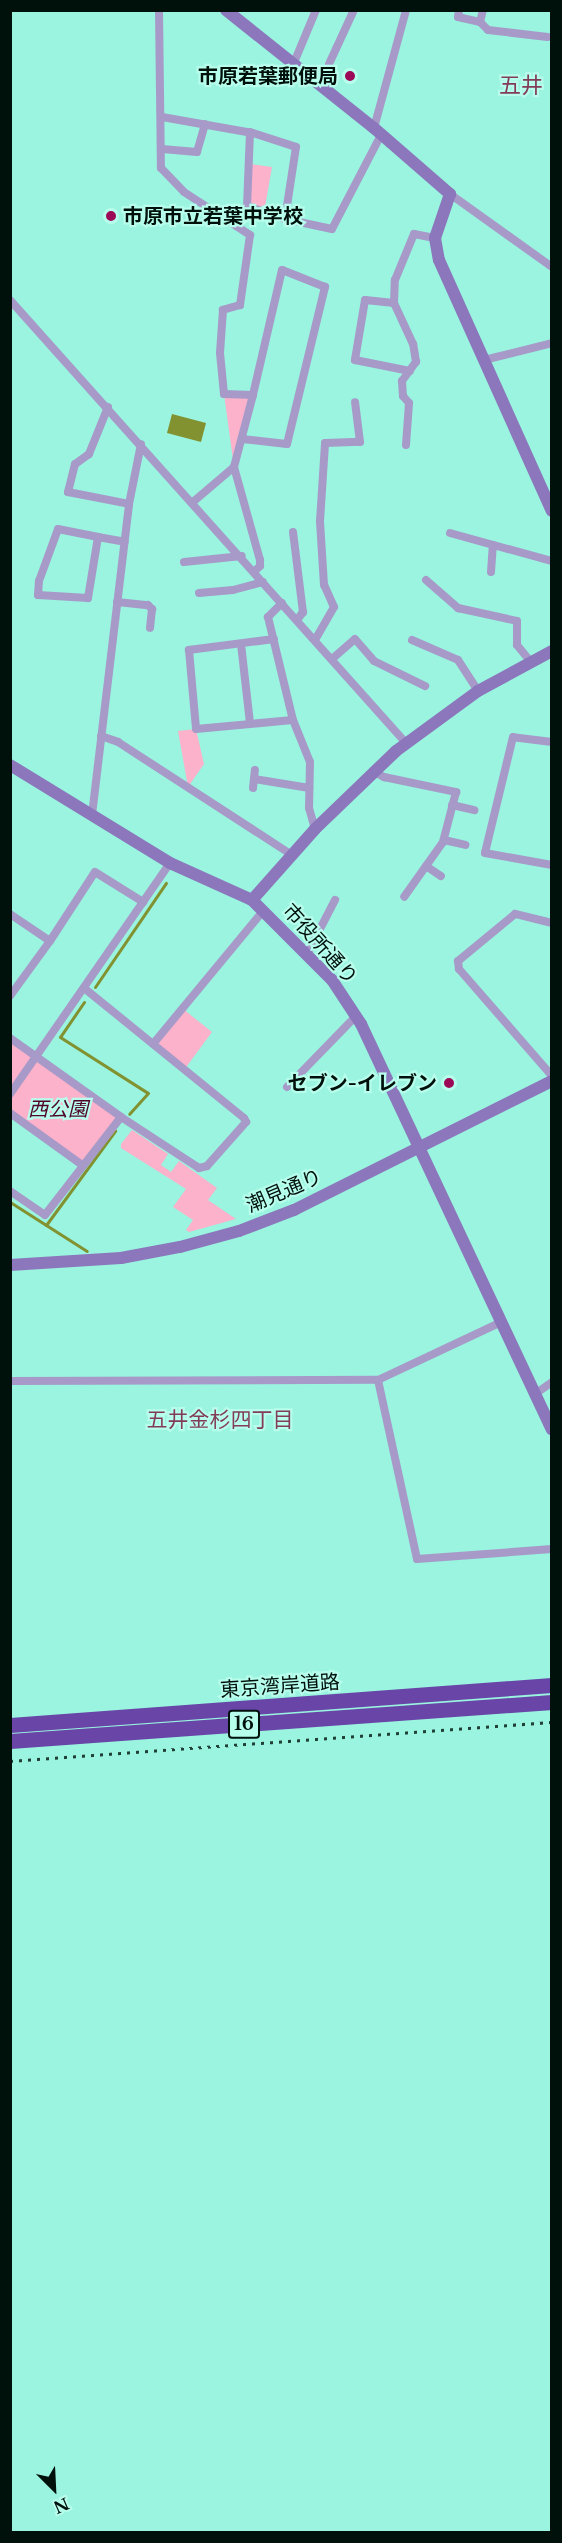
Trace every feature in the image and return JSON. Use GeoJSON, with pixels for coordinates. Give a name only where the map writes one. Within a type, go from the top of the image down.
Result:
{"type":"FeatureCollection","features":[{"type":"Feature","properties":{"kind":"highway","name":"東京湾岸道路"},"geometry":{"type":"LineString","coordinates":[[10,1725],[552,1685]]}},
{"type":"Feature","properties":{"kind":"highway","name":"東京湾岸道路"},"geometry":{"type":"LineString","coordinates":[[10,1741],[552,1702]]}},
{"type":"Feature","properties":{"kind":"street"},"geometry":{"type":"LineString","coordinates":[[159,10],[162,117],[160,168],[184,192],[250,235],[240,304],[223,310],[220,353],[224,394],[253,395]]}},
{"type":"Feature","properties":{"kind":"street"},"geometry":{"type":"LineString","coordinates":[[226,10],[377,131],[450,194],[552,267]]}},
{"type":"Feature","properties":{"kind":"street"},"geometry":{"type":"LineString","coordinates":[[293,65],[316,10]]}},
{"type":"Feature","properties":{"kind":"street"},"geometry":{"type":"LineString","coordinates":[[329,64],[354,10]]}},
{"type":"Feature","properties":{"kind":"street"},"geometry":{"type":"LineString","coordinates":[[250,132],[247,206],[285,219],[332,229],[377,131],[406,10]]}},
{"type":"Feature","properties":{"kind":"street"},"geometry":{"type":"LineString","coordinates":[[459,10],[458,17],[480,22],[488,30],[548,37]]}},
{"type":"Feature","properties":{"kind":"street"},"geometry":{"type":"LineString","coordinates":[[480,22],[483,10]]}},
{"type":"Feature","properties":{"kind":"street"},"geometry":{"type":"LineString","coordinates":[[162,117],[250,132],[297,147],[285,219]]}},
{"type":"Feature","properties":{"kind":"street"},"geometry":{"type":"LineString","coordinates":[[162,148],[197,152],[205,124]]}},
{"type":"Feature","properties":{"kind":"street"},"geometry":{"type":"LineString","coordinates":[[450,194],[435,238],[439,260],[552,511]]}},
{"type":"Feature","properties":{"kind":"street"},"geometry":{"type":"LineString","coordinates":[[406,445],[409,403],[403,396],[402,381],[417,362],[413,344],[394,303],[395,280],[414,234],[435,238]]}},
{"type":"Feature","properties":{"kind":"street"},"geometry":{"type":"LineString","coordinates":[[193,502],[234,466],[282,270],[325,288],[287,444],[242,440]]}},
{"type":"Feature","properties":{"kind":"street"},"geometry":{"type":"LineString","coordinates":[[10,300],[242,556],[406,743]]}},
{"type":"Feature","properties":{"kind":"street"},"geometry":{"type":"LineString","coordinates":[[394,303],[365,300],[355,360],[410,371]]}},
{"type":"Feature","properties":{"kind":"street"},"geometry":{"type":"LineString","coordinates":[[484,360],[552,343]]}},
{"type":"Feature","properties":{"kind":"street"},"geometry":{"type":"LineString","coordinates":[[315,640],[334,608],[324,585],[320,522],[325,443],[360,442],[355,402]]}},
{"type":"Feature","properties":{"kind":"street"},"geometry":{"type":"LineString","coordinates":[[108,407],[89,454],[75,464],[68,492],[129,504]]}},
{"type":"Feature","properties":{"kind":"street"},"geometry":{"type":"LineString","coordinates":[[92,815],[129,504],[141,444]]}},
{"type":"Feature","properties":{"kind":"street"},"geometry":{"type":"LineString","coordinates":[[234,466],[260,560],[260,566],[254,572]]}},
{"type":"Feature","properties":{"kind":"street"},"geometry":{"type":"LineString","coordinates":[[98,537],[88,598],[38,595],[39,580],[58,529],[125,542]]}},
{"type":"Feature","properties":{"kind":"street"},"geometry":{"type":"LineString","coordinates":[[293,532],[303,612],[297,620]]}},
{"type":"Feature","properties":{"kind":"street"},"geometry":{"type":"LineString","coordinates":[[450,533],[552,561]]}},
{"type":"Feature","properties":{"kind":"street"},"geometry":{"type":"LineString","coordinates":[[491,572],[493,545]]}},
{"type":"Feature","properties":{"kind":"street"},"geometry":{"type":"LineString","coordinates":[[184,562],[242,556]]}},
{"type":"Feature","properties":{"kind":"street"},"geometry":{"type":"LineString","coordinates":[[426,580],[458,608],[517,621],[517,645],[531,662]]}},
{"type":"Feature","properties":{"kind":"street"},"geometry":{"type":"LineString","coordinates":[[199,593],[232,590],[263,582]]}},
{"type":"Feature","properties":{"kind":"street"},"geometry":{"type":"LineString","coordinates":[[117,602],[148,605],[152,609],[150,628]]}},
{"type":"Feature","properties":{"kind":"street"},"geometry":{"type":"LineString","coordinates":[[282,603],[267,617],[293,720],[310,762],[309,808],[315,829]]}},
{"type":"Feature","properties":{"kind":"street"},"geometry":{"type":"LineString","coordinates":[[274,639],[189,650],[196,729],[293,720]]}},
{"type":"Feature","properties":{"kind":"street"},"geometry":{"type":"LineString","coordinates":[[332,659],[355,639],[374,661],[425,686]]}},
{"type":"Feature","properties":{"kind":"street"},"geometry":{"type":"LineString","coordinates":[[412,640],[458,660],[478,691]]}},
{"type":"Feature","properties":{"kind":"street"},"geometry":{"type":"LineString","coordinates":[[241,644],[250,723]]}},
{"type":"Feature","properties":{"kind":"street"},"geometry":{"type":"LineString","coordinates":[[252,900],[315,829],[373,771],[406,743],[478,691],[552,651]]}},
{"type":"Feature","properties":{"kind":"street"},"geometry":{"type":"LineString","coordinates":[[101,736],[118,742],[292,855]]}},
{"type":"Feature","properties":{"kind":"street"},"geometry":{"type":"LineString","coordinates":[[552,742],[513,737],[485,853],[552,865]]}},
{"type":"Feature","properties":{"kind":"street","name":"市役所通り"},"geometry":{"type":"LineString","coordinates":[[10,765],[170,862],[252,900],[332,980],[356,1016],[552,1429]]}},
{"type":"Feature","properties":{"kind":"street"},"geometry":{"type":"LineString","coordinates":[[373,771],[384,777],[456,792],[444,840],[404,897]]}},
{"type":"Feature","properties":{"kind":"street"},"geometry":{"type":"LineString","coordinates":[[253,789],[254,774],[309,788]]}},
{"type":"Feature","properties":{"kind":"street"},"geometry":{"type":"LineString","coordinates":[[453,805],[474,810]]}},
{"type":"Feature","properties":{"kind":"street"},"geometry":{"type":"LineString","coordinates":[[444,840],[465,845]]}},
{"type":"Feature","properties":{"kind":"street"},"geometry":{"type":"LineString","coordinates":[[10,1094],[170,862]]}},
{"type":"Feature","properties":{"kind":"street"},"geometry":{"type":"LineString","coordinates":[[426,866],[441,876]]}},
{"type":"Feature","properties":{"kind":"street"},"geometry":{"type":"LineString","coordinates":[[10,996],[50,941],[95,872],[143,902]]}},
{"type":"Feature","properties":{"kind":"street"},"geometry":{"type":"LineString","coordinates":[[307,954],[335,900]]}},
{"type":"Feature","properties":{"kind":"street"},"geometry":{"type":"LineString","coordinates":[[153,1044],[263,911]]}},
{"type":"Feature","properties":{"kind":"street"},"geometry":{"type":"LineString","coordinates":[[10,914],[50,941]]}},
{"type":"Feature","properties":{"kind":"street"},"geometry":{"type":"LineString","coordinates":[[552,923],[515,914],[458,961],[459,969],[552,1076]]}},
{"type":"Feature","properties":{"kind":"street"},"geometry":{"type":"LineString","coordinates":[[10,979],[19,984]]}},
{"type":"Feature","properties":{"kind":"street"},"geometry":{"type":"LineString","coordinates":[[10,1038],[37,1055],[121,1117],[199,1168],[207,1166],[246,1122],[244,1118],[84,988]]}},
{"type":"Feature","properties":{"kind":"street"},"geometry":{"type":"LineString","coordinates":[[286,1087],[356,1016]]}},
{"type":"Feature","properties":{"kind":"street","name":"潮見通り"},"geometry":{"type":"LineString","coordinates":[[10,1265],[115,1258],[216,1238],[294,1210],[552,1081]]}},
{"type":"Feature","properties":{"kind":"street"},"geometry":{"type":"LineString","coordinates":[[10,1113],[82,1165]]}},
{"type":"Feature","properties":{"kind":"street"},"geometry":{"type":"LineString","coordinates":[[10,1191],[45,1215],[121,1117]]}},
{"type":"Feature","properties":{"kind":"street"},"geometry":{"type":"LineString","coordinates":[[10,1381],[378,1380],[501,1322]]}},
{"type":"Feature","properties":{"kind":"street"},"geometry":{"type":"LineString","coordinates":[[378,1380],[417,1559],[552,1549]]}},
{"type":"Feature","properties":{"kind":"street"},"geometry":{"type":"LineString","coordinates":[[536,1394],[552,1382]]}},
{"type":"Feature","properties":{"kind":"green space"},"geometry":{"type":"Polygon","coordinates":[[[251,164],[272,167],[265,207],[253,205],[250,200],[251,164]]]}},
{"type":"Feature","properties":{"kind":"green space"},"geometry":{"type":"Polygon","coordinates":[[[224,394],[253,395],[234,467],[224,394]]]}},
{"type":"Feature","properties":{"kind":"green space"},"geometry":{"type":"Polygon","coordinates":[[[196,729],[204,764],[188,787],[178,731],[196,729]]]}},
{"type":"Feature","properties":{"kind":"green space"},"geometry":{"type":"Polygon","coordinates":[[[183,1009],[212,1032],[184,1070],[153,1044],[183,1009]]]}},
{"type":"Feature","properties":{"kind":"green space","name":"西公園"},"geometry":{"type":"Polygon","coordinates":[[[10,1038],[121,1117],[82,1165],[11,1113],[10,1038]]]}},
{"type":"Feature","properties":{"kind":"green space"},"geometry":{"type":"Polygon","coordinates":[[[132,1130],[168,1154],[161,1165],[171,1172],[179,1161],[217,1188],[208,1200],[236,1219],[189,1232],[186,1230],[193,1220],[173,1207],[186,1189],[121,1148],[121,1144],[132,1130]]]}},
{"type":"Feature","properties":{"kind":"shaded area"},"geometry":{"type":"Polygon","coordinates":[[[172,414],[206,423],[201,442],[167,433],[172,414]]]}},
{"type":"Feature","properties":{"kind":"waterway"},"geometry":{"type":"LineString","coordinates":[[95,987],[166,883]]}},
{"type":"Feature","properties":{"kind":"waterway"},"geometry":{"type":"LineString","coordinates":[[84,1002],[60,1037],[148,1093],[129,1114]]}},
{"type":"Feature","properties":{"kind":"waterway"},"geometry":{"type":"LineString","coordinates":[[46,1225],[115,1131]]}},
{"type":"Feature","properties":{"kind":"waterway"},"geometry":{"type":"LineString","coordinates":[[10,1202],[87,1251]]}},
{"type":"Feature","properties":{"kind":"railway"},"geometry":{"type":"LineString","coordinates":[[10,1761],[552,1722]]}},
{"type":"Feature","properties":{"kind":"place","name":"市原若葉郵便局"},"geometry":{"type":"Point","coordinates":[350,76]}},
{"type":"Feature","properties":{"kind":"place","name":"市原市立若葉中学校"},"geometry":{"type":"Point","coordinates":[111,216]}},
{"type":"Feature","properties":{"kind":"place","name":"セブン-イレブン"},"geometry":{"type":"Point","coordinates":[449,1083]}},
{"type":"Feature","properties":{"kind":"district","name":"五井"},"geometry":{"type":"Point","coordinates":[521,86]}},
{"type":"Feature","properties":{"kind":"district","name":"五井金杉四丁目"},"geometry":{"type":"Point","coordinates":[220,1420]}}]}
